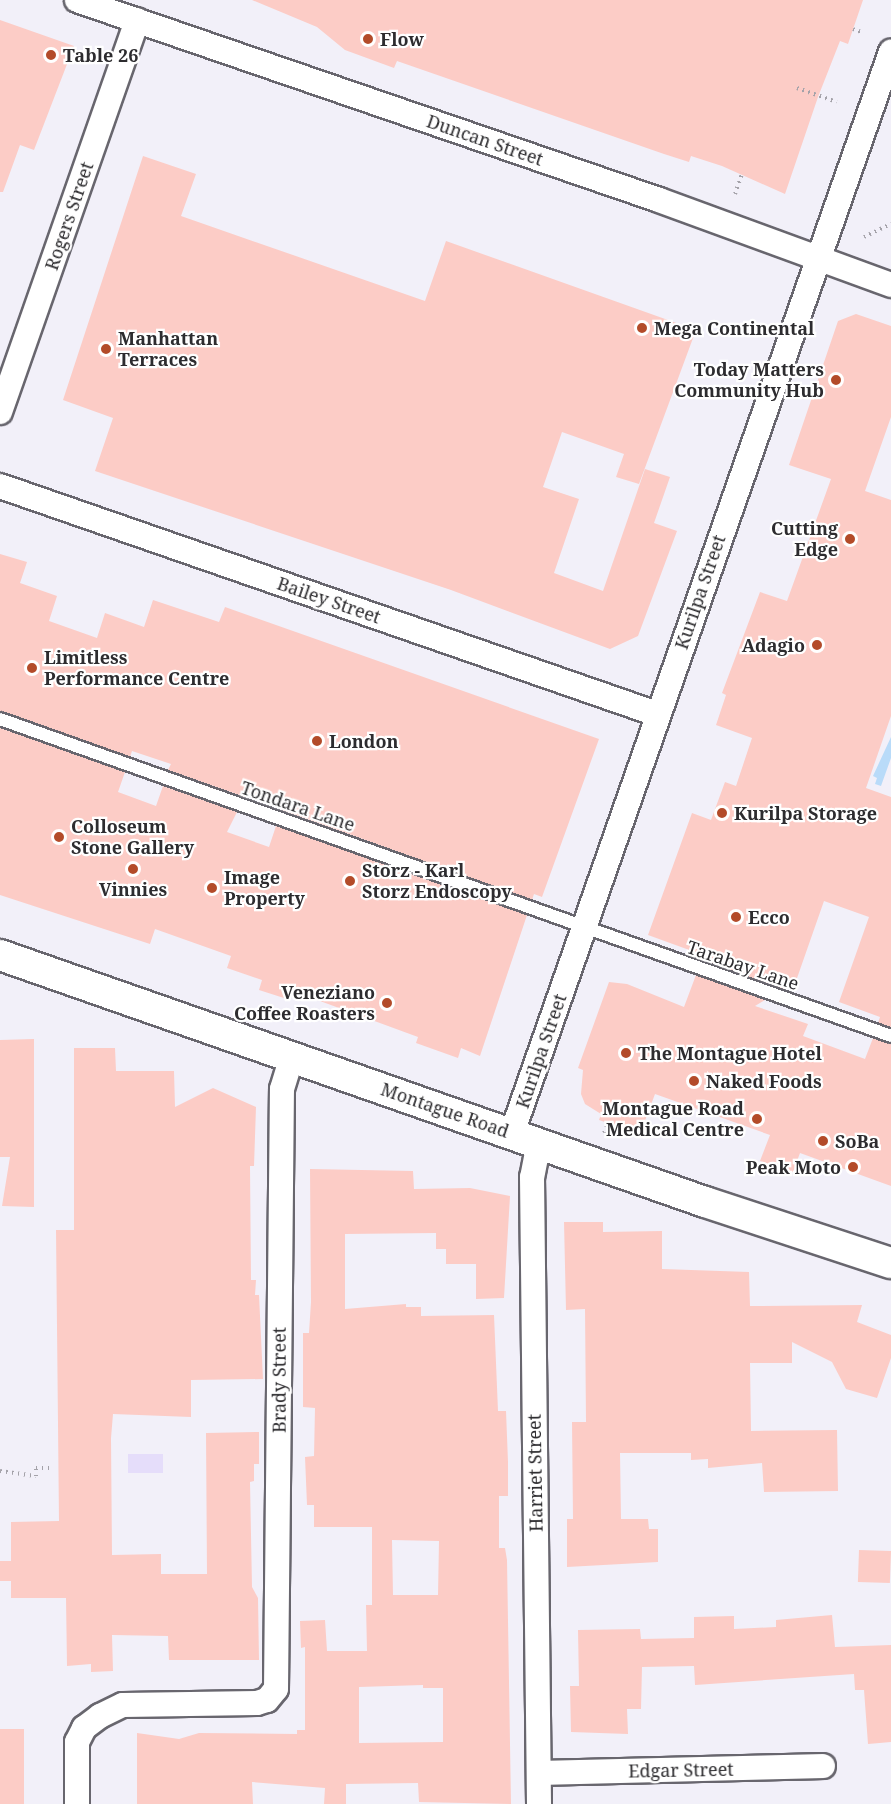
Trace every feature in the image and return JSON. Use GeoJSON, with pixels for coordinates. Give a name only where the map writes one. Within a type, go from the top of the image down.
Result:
{"type":"FeatureCollection","features":[{"type":"Feature","properties":{"kind":"street","name":"Duncan Street"},"geometry":{"type":"LineString","coordinates":[[77,0],[648,197],[891,285]]}},
{"type":"Feature","properties":{"kind":"street","name":"Rogers Street"},"geometry":{"type":"LineString","coordinates":[[0,412],[137,20]]}},
{"type":"Feature","properties":{"kind":"street","name":"Kurilpa Street"},"geometry":{"type":"LineString","coordinates":[[526,1138],[584,926],[891,52]]}},
{"type":"Feature","properties":{"kind":"street","name":"Bailey Street"},"geometry":{"type":"LineString","coordinates":[[0,486],[657,714]]}},
{"type":"Feature","properties":{"kind":"street","name":"Montague Road"},"geometry":{"type":"LineString","coordinates":[[0,955],[891,1263]]}},
{"type":"Feature","properties":{"kind":"street","name":"Brady Street"},"geometry":{"type":"LineString","coordinates":[[77,1804],[77,1742],[84,1728],[123,1705],[267,1700],[279,1678],[282,1089],[292,1057]]}},
{"type":"Feature","properties":{"kind":"street","name":"Harriet Street"},"geometry":{"type":"LineString","coordinates":[[526,1138],[532,1177],[539,1804]]}},
{"type":"Feature","properties":{"kind":"street","name":"Edgar Street"},"geometry":{"type":"LineString","coordinates":[[540,1773],[823,1766]]}},
{"type":"Feature","properties":{"kind":"lane","name":"Tondara Lane"},"geometry":{"type":"LineString","coordinates":[[0,720],[584,926]]}},
{"type":"Feature","properties":{"kind":"lane","name":"Tarabay Lane"},"geometry":{"type":"LineString","coordinates":[[584,926],[891,1036]]}},
{"type":"Feature","properties":{"kind":"path"},"geometry":{"type":"LineString","coordinates":[[853,29],[861,32]]}},
{"type":"Feature","properties":{"kind":"path"},"geometry":{"type":"LineString","coordinates":[[797,88],[837,102]]}},
{"type":"Feature","properties":{"kind":"path"},"geometry":{"type":"LineString","coordinates":[[735,194],[742,174]]}},
{"type":"Feature","properties":{"kind":"path"},"geometry":{"type":"LineString","coordinates":[[864,237],[891,224]]}},
{"type":"Feature","properties":{"kind":"path"},"geometry":{"type":"LineString","coordinates":[[604,1133],[608,1123]]}},
{"type":"Feature","properties":{"kind":"path"},"geometry":{"type":"LineString","coordinates":[[0,1471],[36,1476],[36,1468],[50,1468]]}},
{"type":"Feature","properties":{"kind":"shaded area"},"geometry":{"type":"Polygon","coordinates":[[[128,1454],[163,1454],[163,1473],[128,1473],[128,1454]]]}},
{"type":"Feature","properties":{"kind":"water"},"geometry":{"type":"Polygon","coordinates":[[[891,737],[891,758],[881,786],[875,784],[877,778],[873,776],[891,737]]]}},
{"type":"Feature","properties":{"kind":"building"},"geometry":{"type":"Polygon","coordinates":[[[252,0],[863,0],[848,44],[840,41],[785,194],[722,166],[691,156],[689,162],[664,154],[397,61],[394,68],[345,50],[317,27],[252,0]]]}},
{"type":"Feature","properties":{"kind":"building"},"geometry":{"type":"Polygon","coordinates":[[[0,20],[74,46],[34,150],[20,145],[3,192],[0,192],[0,20]]]}},
{"type":"Feature","properties":{"kind":"building"},"geometry":{"type":"Polygon","coordinates":[[[143,156],[196,174],[181,216],[425,301],[446,241],[696,330],[639,484],[616,477],[624,454],[562,432],[543,487],[579,499],[554,573],[603,591],[645,469],[670,477],[654,523],[677,531],[638,636],[610,649],[451,590],[95,471],[113,418],[63,400],[143,156]]]}},
{"type":"Feature","properties":{"kind":"building"},"geometry":{"type":"Polygon","coordinates":[[[856,314],[891,326],[891,417],[865,491],[891,500],[891,716],[866,788],[891,797],[891,1027],[878,1023],[880,1017],[839,1002],[869,917],[824,901],[796,981],[783,989],[702,960],[703,955],[648,935],[692,813],[711,820],[725,782],[736,786],[752,738],[716,725],[726,695],[722,693],[760,592],[787,601],[831,479],[789,465],[838,321],[856,314]]]}},
{"type":"Feature","properties":{"kind":"building"},"geometry":{"type":"Polygon","coordinates":[[[0,554],[27,562],[20,583],[57,596],[49,621],[97,638],[105,613],[144,627],[153,600],[219,622],[225,607],[599,739],[542,897],[534,894],[532,900],[282,810],[283,806],[246,794],[245,797],[168,770],[171,764],[132,751],[130,757],[0,711],[0,554]]]}},
{"type":"Feature","properties":{"kind":"building"},"geometry":{"type":"Polygon","coordinates":[[[0,728],[125,772],[118,792],[156,806],[163,786],[237,812],[227,832],[269,847],[276,826],[527,915],[480,1056],[461,1048],[458,1058],[416,1043],[418,1037],[290,990],[287,999],[259,990],[262,980],[227,968],[231,956],[155,929],[150,944],[0,895],[0,728]]]}},
{"type":"Feature","properties":{"kind":"building"},"geometry":{"type":"Polygon","coordinates":[[[696,975],[765,1000],[755,1006],[808,1024],[803,1036],[865,1059],[873,1038],[891,1044],[891,1186],[800,1153],[793,1172],[760,1161],[770,1135],[655,1094],[640,1134],[599,1120],[601,1114],[585,1104],[581,1094],[583,1070],[578,1068],[609,982],[627,984],[684,1007],[696,975]]]}},
{"type":"Feature","properties":{"kind":"building"},"geometry":{"type":"Polygon","coordinates":[[[34,1039],[34,1207],[2,1206],[10,1157],[0,1157],[0,1040],[34,1039]]]}},
{"type":"Feature","properties":{"kind":"building"},"geometry":{"type":"Polygon","coordinates":[[[74,1048],[115,1048],[116,1071],[174,1071],[175,1107],[213,1088],[256,1107],[254,1166],[250,1166],[251,1280],[256,1280],[255,1295],[259,1295],[263,1379],[191,1380],[191,1417],[113,1414],[111,1438],[112,1555],[161,1554],[161,1574],[207,1574],[206,1433],[259,1432],[259,1464],[254,1464],[254,1481],[250,1482],[252,1587],[258,1598],[259,1660],[169,1660],[168,1636],[112,1635],[113,1671],[91,1672],[91,1664],[67,1666],[66,1598],[11,1598],[11,1581],[0,1581],[0,1561],[11,1561],[11,1522],[59,1521],[56,1230],[74,1230],[74,1048]]]}},
{"type":"Feature","properties":{"kind":"building"},"geometry":{"type":"Polygon","coordinates":[[[310,1169],[413,1171],[414,1189],[470,1188],[510,1196],[504,1298],[476,1299],[476,1264],[446,1264],[446,1249],[436,1249],[436,1233],[345,1234],[345,1309],[406,1304],[406,1307],[421,1307],[421,1316],[494,1315],[498,1411],[506,1411],[508,1462],[508,1496],[499,1496],[499,1548],[505,1548],[507,1560],[511,1804],[419,1802],[418,1783],[346,1784],[346,1804],[324,1804],[325,1788],[252,1782],[253,1804],[137,1804],[137,1733],[179,1739],[199,1733],[297,1734],[297,1730],[305,1730],[305,1647],[301,1648],[300,1621],[325,1620],[327,1651],[367,1651],[366,1605],[372,1605],[372,1527],[314,1527],[314,1505],[307,1505],[305,1457],[314,1456],[315,1408],[303,1407],[303,1333],[309,1333],[311,1302],[310,1169]],[[392,1540],[393,1595],[438,1595],[439,1541],[392,1540]],[[423,1685],[359,1687],[359,1743],[443,1742],[443,1688],[423,1688],[423,1685]]]}},
{"type":"Feature","properties":{"kind":"building"},"geometry":{"type":"Polygon","coordinates":[[[564,1222],[603,1222],[603,1232],[662,1231],[662,1269],[749,1272],[750,1306],[862,1305],[857,1322],[891,1335],[891,1358],[877,1398],[846,1389],[832,1362],[792,1342],[792,1363],[750,1363],[751,1431],[837,1430],[838,1491],[764,1492],[762,1463],[708,1468],[708,1459],[691,1460],[691,1453],[620,1453],[621,1519],[648,1519],[649,1529],[658,1529],[658,1562],[567,1567],[567,1519],[573,1519],[572,1422],[586,1422],[585,1309],[566,1310],[564,1222]]]}},
{"type":"Feature","properties":{"kind":"building"},"geometry":{"type":"Polygon","coordinates":[[[859,1550],[891,1551],[890,1583],[858,1582],[859,1550]]]}},
{"type":"Feature","properties":{"kind":"building"},"geometry":{"type":"Polygon","coordinates":[[[832,1615],[835,1647],[891,1645],[891,1742],[868,1744],[864,1690],[855,1690],[854,1674],[695,1685],[694,1666],[642,1667],[641,1709],[627,1709],[628,1734],[571,1732],[570,1686],[579,1686],[578,1630],[640,1629],[641,1639],[694,1638],[694,1617],[734,1616],[734,1629],[776,1627],[776,1620],[832,1615]]]}},
{"type":"Feature","properties":{"kind":"building"},"geometry":{"type":"Polygon","coordinates":[[[0,1729],[24,1729],[24,1804],[0,1804],[0,1729]]]}},
{"type":"Feature","properties":{"kind":"place","name":"Flow"},"geometry":{"type":"Point","coordinates":[368,39]}},
{"type":"Feature","properties":{"kind":"place","name":"Table 26"},"geometry":{"type":"Point","coordinates":[51,55]}},
{"type":"Feature","properties":{"kind":"place","name":"Mega Continental"},"geometry":{"type":"Point","coordinates":[642,328]}},
{"type":"Feature","properties":{"kind":"place","name":"Manhattan Terraces"},"geometry":{"type":"Point","coordinates":[106,349]}},
{"type":"Feature","properties":{"kind":"place","name":"Today Matters Community Hub"},"geometry":{"type":"Point","coordinates":[836,380]}},
{"type":"Feature","properties":{"kind":"place","name":"Cutting Edge"},"geometry":{"type":"Point","coordinates":[850,539]}},
{"type":"Feature","properties":{"kind":"place","name":"Adagio"},"geometry":{"type":"Point","coordinates":[817,645]}},
{"type":"Feature","properties":{"kind":"place","name":"Limitless Performance Centre"},"geometry":{"type":"Point","coordinates":[32,668]}},
{"type":"Feature","properties":{"kind":"place","name":"London"},"geometry":{"type":"Point","coordinates":[317,741]}},
{"type":"Feature","properties":{"kind":"place","name":"Kurilpa Storage"},"geometry":{"type":"Point","coordinates":[722,813]}},
{"type":"Feature","properties":{"kind":"place","name":"Colloseum Stone Gallery"},"geometry":{"type":"Point","coordinates":[59,837]}},
{"type":"Feature","properties":{"kind":"place","name":"Vinnies"},"geometry":{"type":"Point","coordinates":[133,869]}},
{"type":"Feature","properties":{"kind":"place","name":"Storz - Karl Storz Endoscopy"},"geometry":{"type":"Point","coordinates":[350,881]}},
{"type":"Feature","properties":{"kind":"place","name":"Image Property"},"geometry":{"type":"Point","coordinates":[212,888]}},
{"type":"Feature","properties":{"kind":"place","name":"Ecco"},"geometry":{"type":"Point","coordinates":[736,917]}},
{"type":"Feature","properties":{"kind":"place","name":"Veneziano Coffee Roasters"},"geometry":{"type":"Point","coordinates":[387,1003]}},
{"type":"Feature","properties":{"kind":"place","name":"The Montague Hotel"},"geometry":{"type":"Point","coordinates":[626,1053]}},
{"type":"Feature","properties":{"kind":"place","name":"Naked Foods"},"geometry":{"type":"Point","coordinates":[694,1081]}},
{"type":"Feature","properties":{"kind":"place","name":"Montague Road Medical Centre"},"geometry":{"type":"Point","coordinates":[757,1119]}},
{"type":"Feature","properties":{"kind":"place","name":"SoBa"},"geometry":{"type":"Point","coordinates":[823,1141]}},
{"type":"Feature","properties":{"kind":"place","name":"Peak Moto"},"geometry":{"type":"Point","coordinates":[853,1167]}}]}
